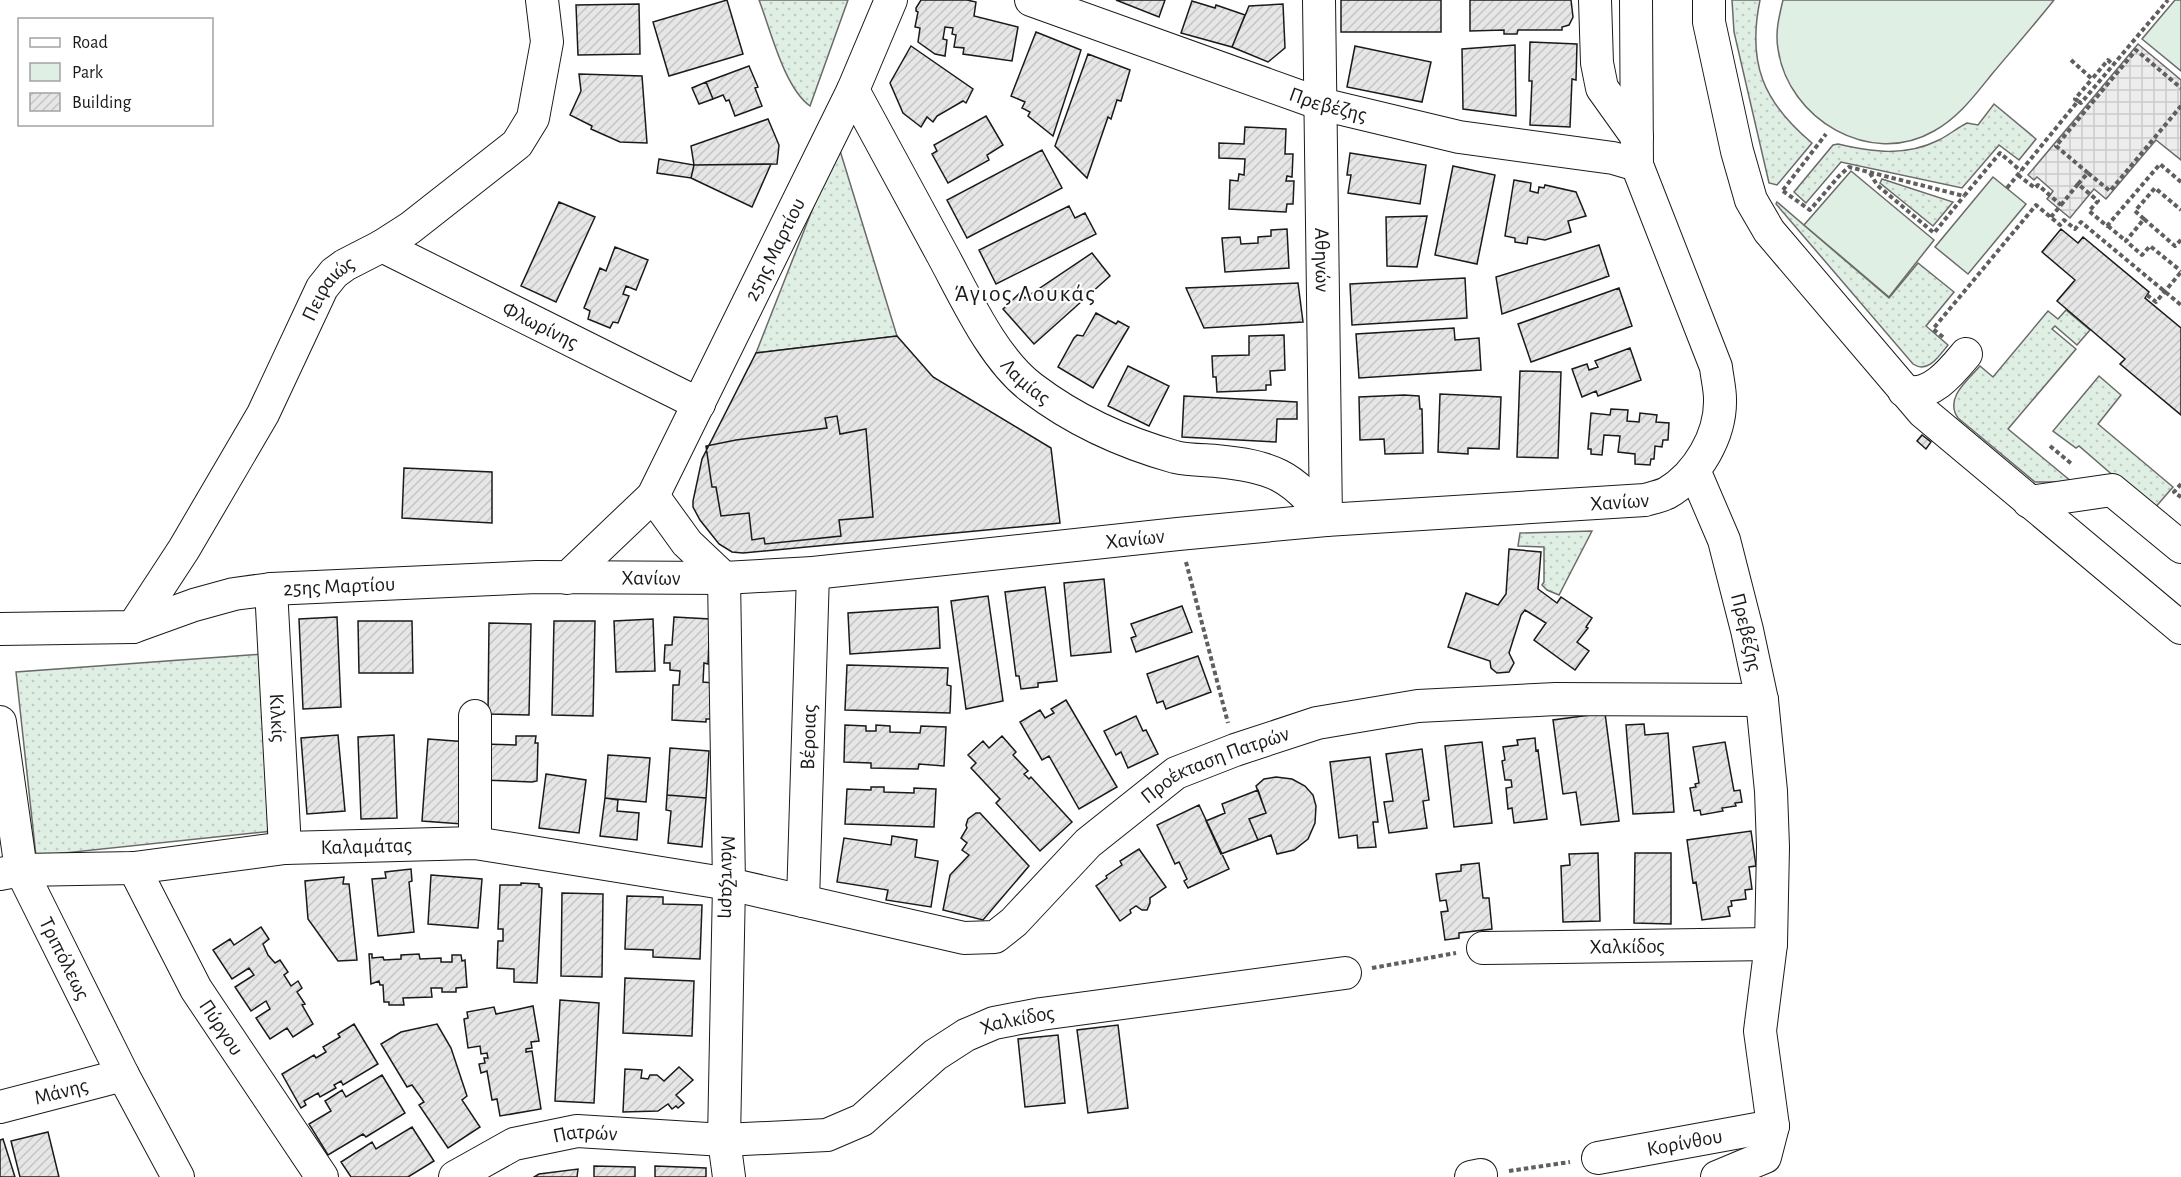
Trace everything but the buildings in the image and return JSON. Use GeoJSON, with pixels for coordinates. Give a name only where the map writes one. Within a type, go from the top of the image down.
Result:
{"type":"FeatureCollection","features":[{"type":"Feature","properties":{"kind":"street","name":"Πειραιώς"},"geometry":{"type":"LineString","coordinates":[[133,627],[184,549],[263,414],[322,288],[334,273],[410,228],[517,144],[533,118],[547,42],[542,0]]}},
{"type":"Feature","properties":{"kind":"street","name":"25ης Μαρτίου"},"geometry":{"type":"LineString","coordinates":[[0,629],[133,627],[194,605],[234,594],[271,588],[537,577],[567,578],[653,496],[853,90],[891,0]]}},
{"type":"Feature","properties":{"kind":"street","name":"Πρεβέζης"},"geometry":{"type":"LineString","coordinates":[[1031,0],[1321,104],[1459,137],[1613,158],[1637,151]]}},
{"type":"Feature","properties":{"kind":"street","name":"Αθηνών"},"geometry":{"type":"LineString","coordinates":[[1319,0],[1326,520]]}},
{"type":"Feature","properties":{"kind":"street"},"geometry":{"type":"LineString","coordinates":[[1595,0],[1597,63],[1602,88],[1637,151],[1716,367],[1720,399],[1717,427],[1706,452],[1694,470]]}},
{"type":"Feature","properties":{"kind":"street"},"geometry":{"type":"LineString","coordinates":[[1636,0],[1637,151]]}},
{"type":"Feature","properties":{"kind":"street"},"geometry":{"type":"LineString","coordinates":[[1709,0],[1709,22],[1737,151],[1755,209],[1777,240],[1923,412],[2181,628]]}},
{"type":"Feature","properties":{"kind":"street","name":"Λαμίας"},"geometry":{"type":"LineString","coordinates":[[853,90],[979,322],[1008,364],[1031,388],[1092,426],[1134,443],[1177,457],[1260,467],[1279,474],[1311,498],[1326,520]]}},
{"type":"Feature","properties":{"kind":"street","name":"Φλωρίνης"},"geometry":{"type":"LineString","coordinates":[[382,246],[699,404]]}},
{"type":"Feature","properties":{"kind":"street"},"geometry":{"type":"LineString","coordinates":[[1904,391],[1920,392],[1939,382],[1956,346]]}},
{"type":"Feature","properties":{"kind":"street","name":"Πρεβέζης"},"geometry":{"type":"LineString","coordinates":[[1694,470],[1724,540],[1762,700],[1771,791],[1773,847],[1771,944],[1760,1031],[1773,1126]]}},
{"type":"Feature","properties":{"kind":"street","name":"Χανίων"},"geometry":{"type":"LineString","coordinates":[[567,578],[724,578],[813,573],[1326,520],[1645,500],[1666,494],[1694,470]]}},
{"type":"Feature","properties":{"kind":"street"},"geometry":{"type":"LineString","coordinates":[[2029,502],[2112,490],[2181,547]]}},
{"type":"Feature","properties":{"kind":"street"},"geometry":{"type":"LineString","coordinates":[[653,496],[687,543],[724,578]]}},
{"type":"Feature","properties":{"kind":"street","name":"Βέροιας"},"geometry":{"type":"LineString","coordinates":[[803,901],[813,573]]}},
{"type":"Feature","properties":{"kind":"street","name":"Μάντζαρη"},"geometry":{"type":"LineString","coordinates":[[724,578],[729,884],[724,1140],[729,1177]]}},
{"type":"Feature","properties":{"kind":"street","name":"Κιλκίς"},"geometry":{"type":"LineString","coordinates":[[271,588],[285,848]]}},
{"type":"Feature","properties":{"kind":"street","name":"Προέκταση Πατρών"},"geometry":{"type":"LineString","coordinates":[[729,884],[964,938],[995,937],[1014,922],[1088,843],[1176,773],[1235,750],[1317,723],[1418,706],[1556,699],[1762,700]]}},
{"type":"Feature","properties":{"kind":"street"},"geometry":{"type":"LineString","coordinates":[[475,716],[475,843]]}},
{"type":"Feature","properties":{"kind":"street","name":"Τριπόλεως"},"geometry":{"type":"LineString","coordinates":[[0,722],[11,872],[178,1177]]}},
{"type":"Feature","properties":{"kind":"street","name":"Καλαμάτας"},"geometry":{"type":"LineString","coordinates":[[11,872],[134,868],[285,848],[475,843],[729,884]]}},
{"type":"Feature","properties":{"kind":"street","name":"Πύργου"},"geometry":{"type":"LineString","coordinates":[[134,868],[196,989],[322,1177]]}},
{"type":"Feature","properties":{"kind":"street","name":"Χαλκίδος"},"geometry":{"type":"LineString","coordinates":[[1483,948],[1771,944]]}},
{"type":"Feature","properties":{"kind":"street","name":"Χαλκίδος"},"geometry":{"type":"LineString","coordinates":[[724,1140],[827,1135],[862,1120],[935,1055],[966,1035],[994,1023],[1041,1014],[1345,973]]}},
{"type":"Feature","properties":{"kind":"street","name":"Μάνης"},"geometry":{"type":"LineString","coordinates":[[0,1107],[123,1075]]}},
{"type":"Feature","properties":{"kind":"street"},"geometry":{"type":"LineString","coordinates":[[1717,1177],[1765,1157],[1773,1126]]}},
{"type":"Feature","properties":{"kind":"street","name":"Κορίνθου"},"geometry":{"type":"LineString","coordinates":[[1598,1158],[1773,1126]]}},
{"type":"Feature","properties":{"kind":"street","name":"Πατρών"},"geometry":{"type":"LineString","coordinates":[[455,1177],[514,1144],[577,1131],[724,1140]]}},
{"type":"Feature","properties":{"kind":"path"},"geometry":{"type":"LineString","coordinates":[[2078,101],[2081,103],[2168,0]]}},
{"type":"Feature","properties":{"kind":"path"},"geometry":{"type":"LineString","coordinates":[[2181,88],[2136,50],[2056,146],[2110,191],[2181,106]]}},
{"type":"Feature","properties":{"kind":"path"},"geometry":{"type":"LineString","coordinates":[[2071,60],[2092,79]]}},
{"type":"Feature","properties":{"kind":"path"},"geometry":{"type":"LineString","coordinates":[[2007,188],[2078,101],[2076,99],[2108,60],[2113,64]]}},
{"type":"Feature","properties":{"kind":"path"},"geometry":{"type":"LineString","coordinates":[[1826,134],[1780,191],[1810,210],[1846,169],[1854,168],[1964,196]]}},
{"type":"Feature","properties":{"kind":"path"},"geometry":{"type":"LineString","coordinates":[[1870,173],[1877,185],[1934,233],[2000,153],[2035,188],[2038,185],[2061,205]]}},
{"type":"Feature","properties":{"kind":"path"},"geometry":{"type":"LineString","coordinates":[[2107,226],[2160,164],[2181,182]]}},
{"type":"Feature","properties":{"kind":"path"},"geometry":{"type":"LineString","coordinates":[[2051,217],[2088,173]]}},
{"type":"Feature","properties":{"kind":"path"},"geometry":{"type":"LineString","coordinates":[[2078,184],[2098,201],[2089,211],[2142,255],[2150,246],[2181,272],[2155,304],[2147,295]]}},
{"type":"Feature","properties":{"kind":"path"},"geometry":{"type":"LineString","coordinates":[[2181,210],[2155,188],[2135,211],[2175,246],[2181,240]]}},
{"type":"Feature","properties":{"kind":"path"},"geometry":{"type":"LineString","coordinates":[[1956,346],[1934,329],[2036,205],[2060,225],[2064,220],[2075,230],[2081,222],[2181,305]]}},
{"type":"Feature","properties":{"kind":"path"},"geometry":{"type":"LineString","coordinates":[[2126,241],[2144,219]]}},
{"type":"Feature","properties":{"kind":"path"},"geometry":{"type":"LineString","coordinates":[[2050,446],[2066,460]]}},
{"type":"Feature","properties":{"kind":"path"},"geometry":{"type":"LineString","coordinates":[[2181,484],[2174,492],[2181,497]]}},
{"type":"Feature","properties":{"kind":"path"},"geometry":{"type":"LineString","coordinates":[[1178,534],[1235,750]]}},
{"type":"Feature","properties":{"kind":"path"},"geometry":{"type":"LineString","coordinates":[[1345,973],[1483,948]]}},
{"type":"Feature","properties":{"kind":"path"},"geometry":{"type":"LineString","coordinates":[[1476,1176],[1598,1158]]}},
{"type":"Feature","properties":{"kind":"green space"},"geometry":{"type":"Polygon","coordinates":[[[759,0],[848,0],[810,106],[793,86],[786,72],[759,0]]]}},
{"type":"Feature","properties":{"kind":"green space"},"geometry":{"type":"Polygon","coordinates":[[[1732,0],[1760,0],[1756,23],[1756,43],[1763,80],[1781,112],[1812,143],[1777,185],[1769,183],[1734,32],[1732,0]]]}},
{"type":"Feature","properties":{"kind":"green space"},"geometry":{"type":"Polygon","coordinates":[[[1783,0],[2054,0],[1973,98],[1951,119],[1934,131],[1909,141],[1884,144],[1859,140],[1836,130],[1815,115],[1798,97],[1785,74],[1777,43],[1783,0]]]}},
{"type":"Feature","properties":{"kind":"green space"},"geometry":{"type":"Polygon","coordinates":[[[2175,0],[2181,0],[2181,71],[2142,39],[2175,0]]]}},
{"type":"Feature","properties":{"kind":"green space"},"geometry":{"type":"Polygon","coordinates":[[[1994,104],[2036,139],[2019,160],[1999,145],[1962,188],[1841,162],[1806,203],[1794,192],[1833,145],[1876,151],[1914,149],[1939,140],[1967,123],[1978,125],[1994,104]]]}},
{"type":"Feature","properties":{"kind":"green space"},"geometry":{"type":"Polygon","coordinates":[[[838,144],[897,336],[756,353],[838,144]]]}},
{"type":"Feature","properties":{"kind":"green space"},"geometry":{"type":"Polygon","coordinates":[[[1851,171],[1934,240],[1889,297],[1804,225],[1851,171]]]}},
{"type":"Feature","properties":{"kind":"green space"},"geometry":{"type":"Polygon","coordinates":[[[1993,177],[2026,204],[1968,274],[1935,247],[1993,177]]]}},
{"type":"Feature","properties":{"kind":"green space"},"geometry":{"type":"Polygon","coordinates":[[[1882,179],[1953,202],[1933,226],[1880,183],[1882,179]]]}},
{"type":"Feature","properties":{"kind":"green space"},"geometry":{"type":"Polygon","coordinates":[[[1777,202],[1889,298],[1918,263],[1954,292],[1926,326],[1948,345],[1933,362],[1924,367],[1913,364],[1776,204],[1777,202]]]}},
{"type":"Feature","properties":{"kind":"green space"},"geometry":{"type":"Polygon","coordinates":[[[2066,310],[2090,330],[2077,345],[2055,326],[2052,329],[2076,349],[2008,429],[2072,482],[2035,482],[1958,418],[1954,411],[1954,403],[1959,390],[1980,366],[1993,377],[2048,311],[2058,319],[2066,310]]]}},
{"type":"Feature","properties":{"kind":"green space"},"geometry":{"type":"Polygon","coordinates":[[[2099,376],[2121,395],[2098,424],[2173,487],[2153,510],[2079,446],[2076,448],[2053,431],[2099,376]]]}},
{"type":"Feature","properties":{"kind":"green space"},"geometry":{"type":"Polygon","coordinates":[[[1592,531],[1559,595],[1542,585],[1544,582],[1544,547],[1518,546],[1520,533],[1592,531]]]}},
{"type":"Feature","properties":{"kind":"green space"},"geometry":{"type":"Polygon","coordinates":[[[263,654],[273,831],[36,856],[16,672],[263,654]]]}},
{"type":"Feature","properties":{"kind":"shaded area"},"geometry":{"type":"Polygon","coordinates":[[[2138,44],[2181,80],[2181,160],[2156,140],[2106,199],[2094,189],[2070,218],[2047,199],[2053,191],[2037,177],[2034,180],[2028,175],[2138,44]]]}},
{"type":"Feature","properties":{"kind":"district","name":"Άγιος Λουκάς"},"geometry":{"type":"Point","coordinates":[1025,293]}}]}
